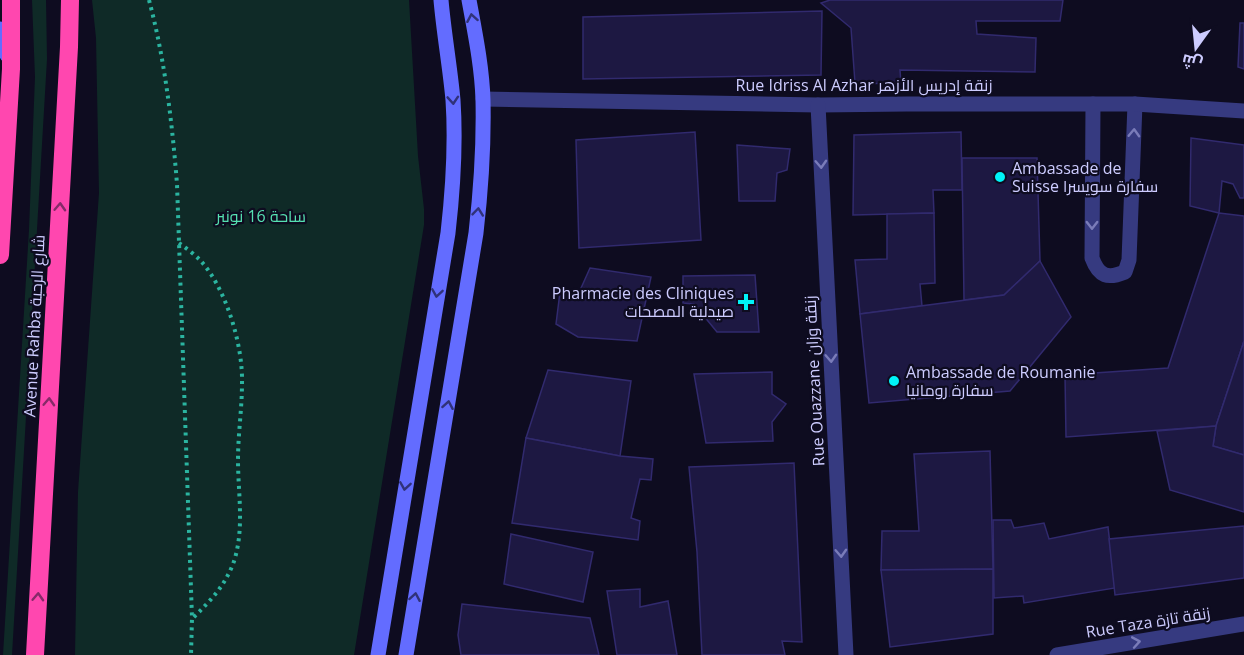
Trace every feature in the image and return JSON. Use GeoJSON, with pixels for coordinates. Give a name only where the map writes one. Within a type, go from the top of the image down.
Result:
{"type":"FeatureCollection","features":[{"type":"Feature","properties":{"kind":"highway"},"geometry":{"type":"LineString","coordinates":[[0,255],[11,69],[11,0]]}},
{"type":"Feature","properties":{"kind":"highway","name":"Avenue Rahba شارع الرحبة"},"geometry":{"type":"LineString","coordinates":[[35,655],[70,0]]}},
{"type":"Feature","properties":{"kind":"street"},"geometry":{"type":"LineString","coordinates":[[378,655],[448,234],[454,147],[453,103],[441,0]]}},
{"type":"Feature","properties":{"kind":"street"},"geometry":{"type":"LineString","coordinates":[[406,655],[476,233],[481,189],[483,99],[469,0]]}},
{"type":"Feature","properties":{"kind":"street"},"geometry":{"type":"LineString","coordinates":[[0,29],[11,69]]}},
{"type":"Feature","properties":{"kind":"street","name":"Rue Idriss Al Azhar زنقة إدريس الأزهر"},"geometry":{"type":"LineString","coordinates":[[483,99],[818,105],[1135,104],[1244,111]]}},
{"type":"Feature","properties":{"kind":"street"},"geometry":{"type":"LineString","coordinates":[[1093,104],[1092,258],[1096,268],[1104,275],[1115,276],[1125,272],[1129,260],[1135,104]]}},
{"type":"Feature","properties":{"kind":"street","name":"Rue Ouazzane زنقة وزان"},"geometry":{"type":"LineString","coordinates":[[818,105],[846,655]]}},
{"type":"Feature","properties":{"kind":"street","name":"Rue Taza زنقة تازة"},"geometry":{"type":"LineString","coordinates":[[1057,655],[1244,624]]}},
{"type":"Feature","properties":{"kind":"path"},"geometry":{"type":"LineString","coordinates":[[149,0],[164,69],[177,184],[192,618],[191,655]]}},
{"type":"Feature","properties":{"kind":"path"},"geometry":{"type":"LineString","coordinates":[[179,243],[201,261],[227,305],[235,330],[242,382],[238,456],[240,528],[238,545],[234,562],[218,593],[192,618]]}},
{"type":"Feature","properties":{"kind":"green space"},"geometry":{"type":"Polygon","coordinates":[[[32,0],[46,0],[47,59],[12,655],[3,655],[29,230],[35,77],[32,0]]]}},
{"type":"Feature","properties":{"kind":"green space","name":"ساحة 16 نونبر"},"geometry":{"type":"Polygon","coordinates":[[[92,0],[409,0],[424,225],[354,655],[75,655],[78,492],[99,193],[96,38],[92,0]]]}},
{"type":"Feature","properties":{"kind":"building"},"geometry":{"type":"Polygon","coordinates":[[[830,0],[1063,0],[1060,21],[976,21],[977,34],[1036,38],[1035,72],[900,70],[901,84],[855,83],[851,28],[821,3],[830,0]]]}},
{"type":"Feature","properties":{"kind":"building"},"geometry":{"type":"Polygon","coordinates":[[[822,11],[821,75],[583,79],[583,17],[822,11]]]}},
{"type":"Feature","properties":{"kind":"building"},"geometry":{"type":"Polygon","coordinates":[[[1240,23],[1244,23],[1244,69],[1238,67],[1240,23]]]}},
{"type":"Feature","properties":{"kind":"building"},"geometry":{"type":"Polygon","coordinates":[[[695,132],[701,240],[579,248],[576,140],[695,132]]]}},
{"type":"Feature","properties":{"kind":"building"},"geometry":{"type":"Polygon","coordinates":[[[961,132],[962,190],[933,190],[934,213],[853,215],[854,135],[961,132]]]}},
{"type":"Feature","properties":{"kind":"building"},"geometry":{"type":"Polygon","coordinates":[[[1191,138],[1244,145],[1244,198],[1240,198],[1233,184],[1222,181],[1219,213],[1190,206],[1191,138]]]}},
{"type":"Feature","properties":{"kind":"building"},"geometry":{"type":"Polygon","coordinates":[[[737,145],[790,149],[787,170],[777,173],[775,201],[739,201],[737,145]]]}},
{"type":"Feature","properties":{"kind":"building"},"geometry":{"type":"Polygon","coordinates":[[[962,158],[1037,158],[1040,261],[1004,295],[964,300],[962,158]]]}},
{"type":"Feature","properties":{"kind":"building"},"geometry":{"type":"Polygon","coordinates":[[[934,213],[935,283],[920,284],[922,306],[860,314],[855,260],[887,259],[887,214],[934,213]]]}},
{"type":"Feature","properties":{"kind":"building"},"geometry":{"type":"Polygon","coordinates":[[[1219,213],[1244,216],[1244,341],[1216,426],[1066,437],[1065,375],[1168,368],[1219,213]]]}},
{"type":"Feature","properties":{"kind":"building"},"geometry":{"type":"Polygon","coordinates":[[[1040,261],[1071,317],[1010,391],[869,403],[860,314],[1004,295],[1040,261]]]}},
{"type":"Feature","properties":{"kind":"building"},"geometry":{"type":"Polygon","coordinates":[[[590,268],[651,277],[637,341],[578,337],[556,324],[560,292],[577,297],[590,268]]]}},
{"type":"Feature","properties":{"kind":"building"},"geometry":{"type":"Polygon","coordinates":[[[755,275],[759,332],[717,332],[694,304],[683,303],[683,276],[755,275]]]}},
{"type":"Feature","properties":{"kind":"building"},"geometry":{"type":"Polygon","coordinates":[[[1244,341],[1244,455],[1213,446],[1216,426],[1244,341]]]}},
{"type":"Feature","properties":{"kind":"building"},"geometry":{"type":"Polygon","coordinates":[[[548,370],[631,381],[620,456],[526,438],[548,370]]]}},
{"type":"Feature","properties":{"kind":"building"},"geometry":{"type":"Polygon","coordinates":[[[772,372],[772,394],[786,404],[772,422],[773,441],[706,443],[694,374],[772,372]]]}},
{"type":"Feature","properties":{"kind":"building"},"geometry":{"type":"Polygon","coordinates":[[[1216,426],[1213,446],[1244,455],[1244,512],[1170,490],[1157,431],[1216,426]]]}},
{"type":"Feature","properties":{"kind":"building"},"geometry":{"type":"Polygon","coordinates":[[[526,438],[620,456],[653,459],[651,480],[640,479],[631,518],[640,521],[638,540],[512,523],[526,438]]]}},
{"type":"Feature","properties":{"kind":"building"},"geometry":{"type":"Polygon","coordinates":[[[990,451],[993,569],[881,570],[882,531],[919,531],[914,454],[990,451]]]}},
{"type":"Feature","properties":{"kind":"building"},"geometry":{"type":"Polygon","coordinates":[[[794,463],[802,642],[782,641],[785,655],[702,655],[697,552],[689,467],[794,463]]]}},
{"type":"Feature","properties":{"kind":"building"},"geometry":{"type":"Polygon","coordinates":[[[993,520],[1011,520],[1014,528],[1044,523],[1049,539],[1108,527],[1115,588],[1024,603],[1023,596],[994,598],[993,520]]]}},
{"type":"Feature","properties":{"kind":"building"},"geometry":{"type":"Polygon","coordinates":[[[1244,526],[1244,578],[1115,595],[1109,539],[1244,526]]]}},
{"type":"Feature","properties":{"kind":"building"},"geometry":{"type":"Polygon","coordinates":[[[511,534],[593,552],[583,602],[504,584],[511,534]]]}},
{"type":"Feature","properties":{"kind":"building"},"geometry":{"type":"Polygon","coordinates":[[[993,569],[993,634],[890,647],[881,570],[993,569]]]}},
{"type":"Feature","properties":{"kind":"building"},"geometry":{"type":"Polygon","coordinates":[[[640,589],[640,607],[668,601],[677,655],[617,655],[607,591],[640,589]]]}},
{"type":"Feature","properties":{"kind":"building"},"geometry":{"type":"Polygon","coordinates":[[[462,604],[590,618],[599,655],[461,655],[458,635],[462,604]]]}},
{"type":"Feature","properties":{"kind":"place","name":"Ambassade de Suisse سفارة سويسرا"},"geometry":{"type":"Point","coordinates":[1000,177]}},
{"type":"Feature","properties":{"kind":"place","name":"Pharmacie des Cliniques صيدلية المصحات"},"geometry":{"type":"Point","coordinates":[746,302]}},
{"type":"Feature","properties":{"kind":"place","name":"Ambassade de Roumanie سفارة رومانيا"},"geometry":{"type":"Point","coordinates":[894,381]}}]}
